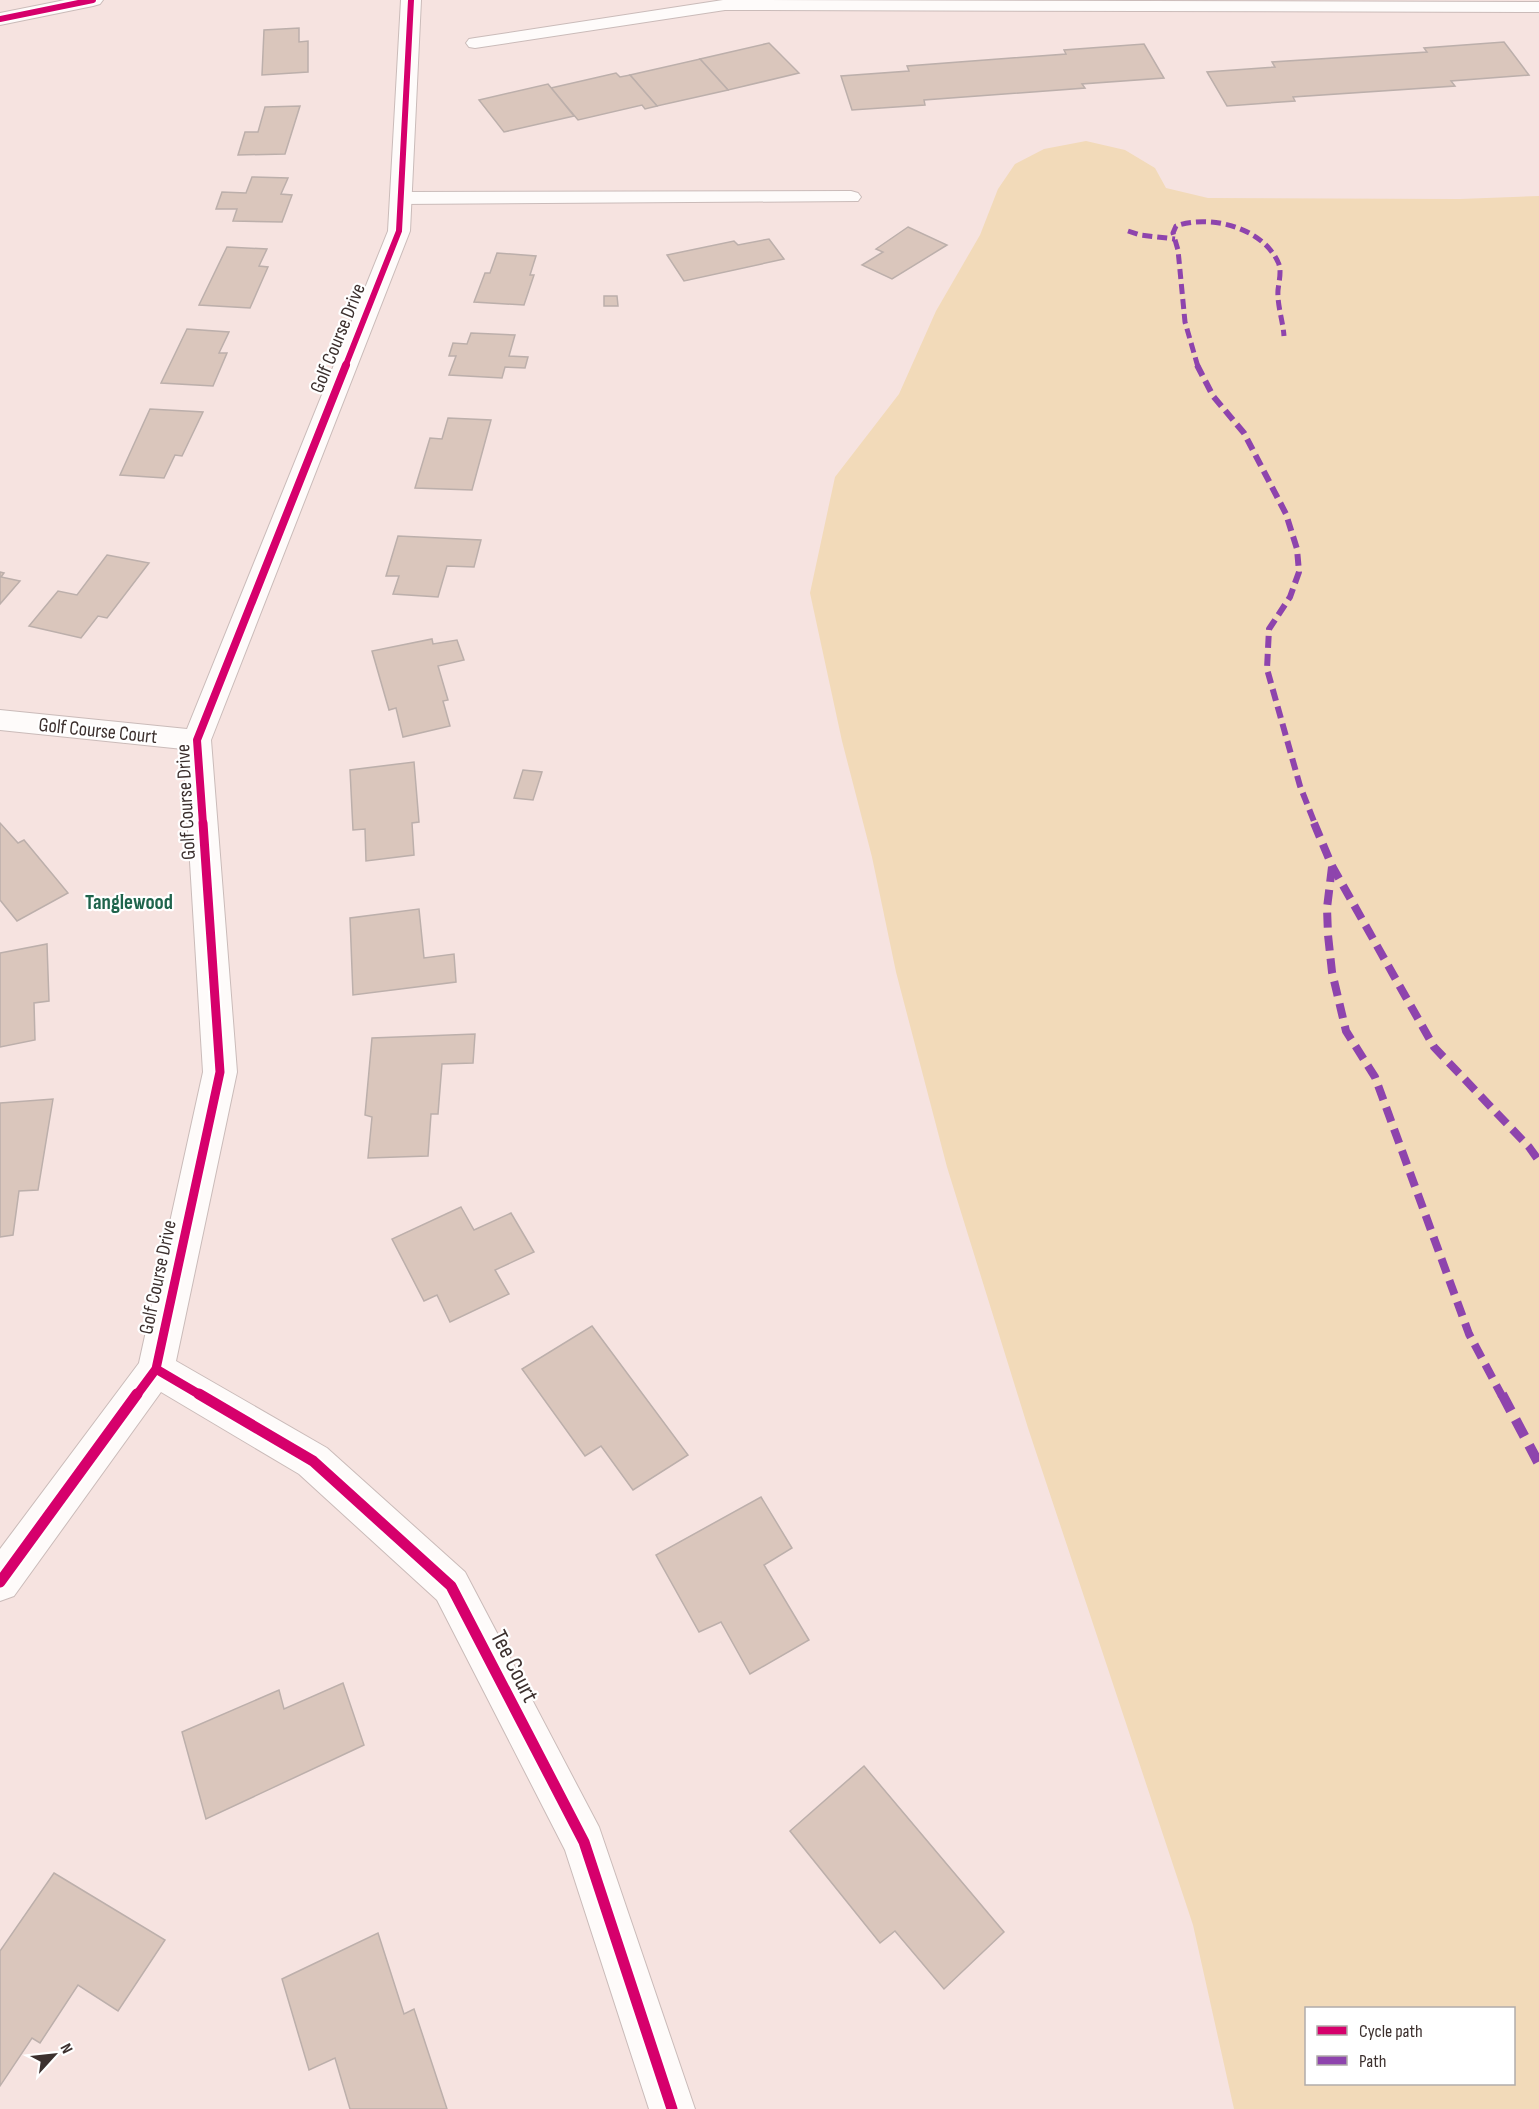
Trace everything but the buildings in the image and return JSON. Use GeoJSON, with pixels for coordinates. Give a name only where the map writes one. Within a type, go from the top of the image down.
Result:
{"type":"FeatureCollection","features":[{"type":"Feature","properties":{"kind":"street"},"geometry":{"type":"LineString","coordinates":[[0,19],[93,0]]}},
{"type":"Feature","properties":{"kind":"street","name":"Golf Course Drive"},"geometry":{"type":"LineString","coordinates":[[0,1582],[156,1369],[220,1072],[196,740],[399,231],[411,0]]}},
{"type":"Feature","properties":{"kind":"street","name":"Golf Course Court"},"geometry":{"type":"LineString","coordinates":[[0,720],[196,740]]}},
{"type":"Feature","properties":{"kind":"street","name":"Tee Court"},"geometry":{"type":"LineString","coordinates":[[156,1369],[313,1461],[451,1586],[584,1842],[672,2109]]}},
{"type":"Feature","properties":{"kind":"lane"},"geometry":{"type":"LineString","coordinates":[[475,43],[725,5],[1539,7]]}},
{"type":"Feature","properties":{"kind":"lane"},"geometry":{"type":"LineString","coordinates":[[401,198],[851,197]]}},
{"type":"Feature","properties":{"kind":"shaded area"},"geometry":{"type":"Polygon","coordinates":[[[1086,141],[1125,150],[1155,168],[1166,188],[1208,198],[1460,199],[1539,196],[1539,2109],[1234,2109],[1193,1925],[1028,1428],[947,1167],[896,972],[872,857],[842,741],[810,593],[835,477],[899,394],[936,311],[980,235],[998,189],[1015,164],[1044,149],[1086,141]]]}},
{"type":"Feature","properties":{"kind":"marked path"},"geometry":{"type":"LineString","coordinates":[[1284,336],[1278,294],[1279,266],[1271,251],[1248,233],[1218,222],[1188,221],[1176,226],[1173,233],[1178,250],[1185,322],[1199,372],[1213,396],[1244,433],[1286,514],[1297,549],[1299,572],[1290,597],[1269,629],[1267,669],[1300,786],[1316,828],[1332,866],[1434,1047],[1529,1147],[1539,1161]]}},
{"type":"Feature","properties":{"kind":"marked path"},"geometry":{"type":"LineString","coordinates":[[1128,231],[1140,235],[1175,239]]}},
{"type":"Feature","properties":{"kind":"marked path"},"geometry":{"type":"LineString","coordinates":[[1332,867],[1327,908],[1328,935],[1332,972],[1346,1031],[1375,1077],[1469,1334],[1539,1464]]}},
{"type":"Feature","properties":{"kind":"cycle path"},"geometry":{"type":"LineString","coordinates":[[0,19],[93,0]]}},
{"type":"Feature","properties":{"kind":"cycle path"},"geometry":{"type":"LineString","coordinates":[[0,1582],[156,1369],[220,1072],[197,740],[399,231],[411,0]]}},
{"type":"Feature","properties":{"kind":"cycle path"},"geometry":{"type":"LineString","coordinates":[[156,1369],[313,1461],[451,1586],[584,1842],[672,2109]]}},
{"type":"Feature","properties":{"kind":"district","name":"Tanglewood"},"geometry":{"type":"Point","coordinates":[129,902]}}]}
